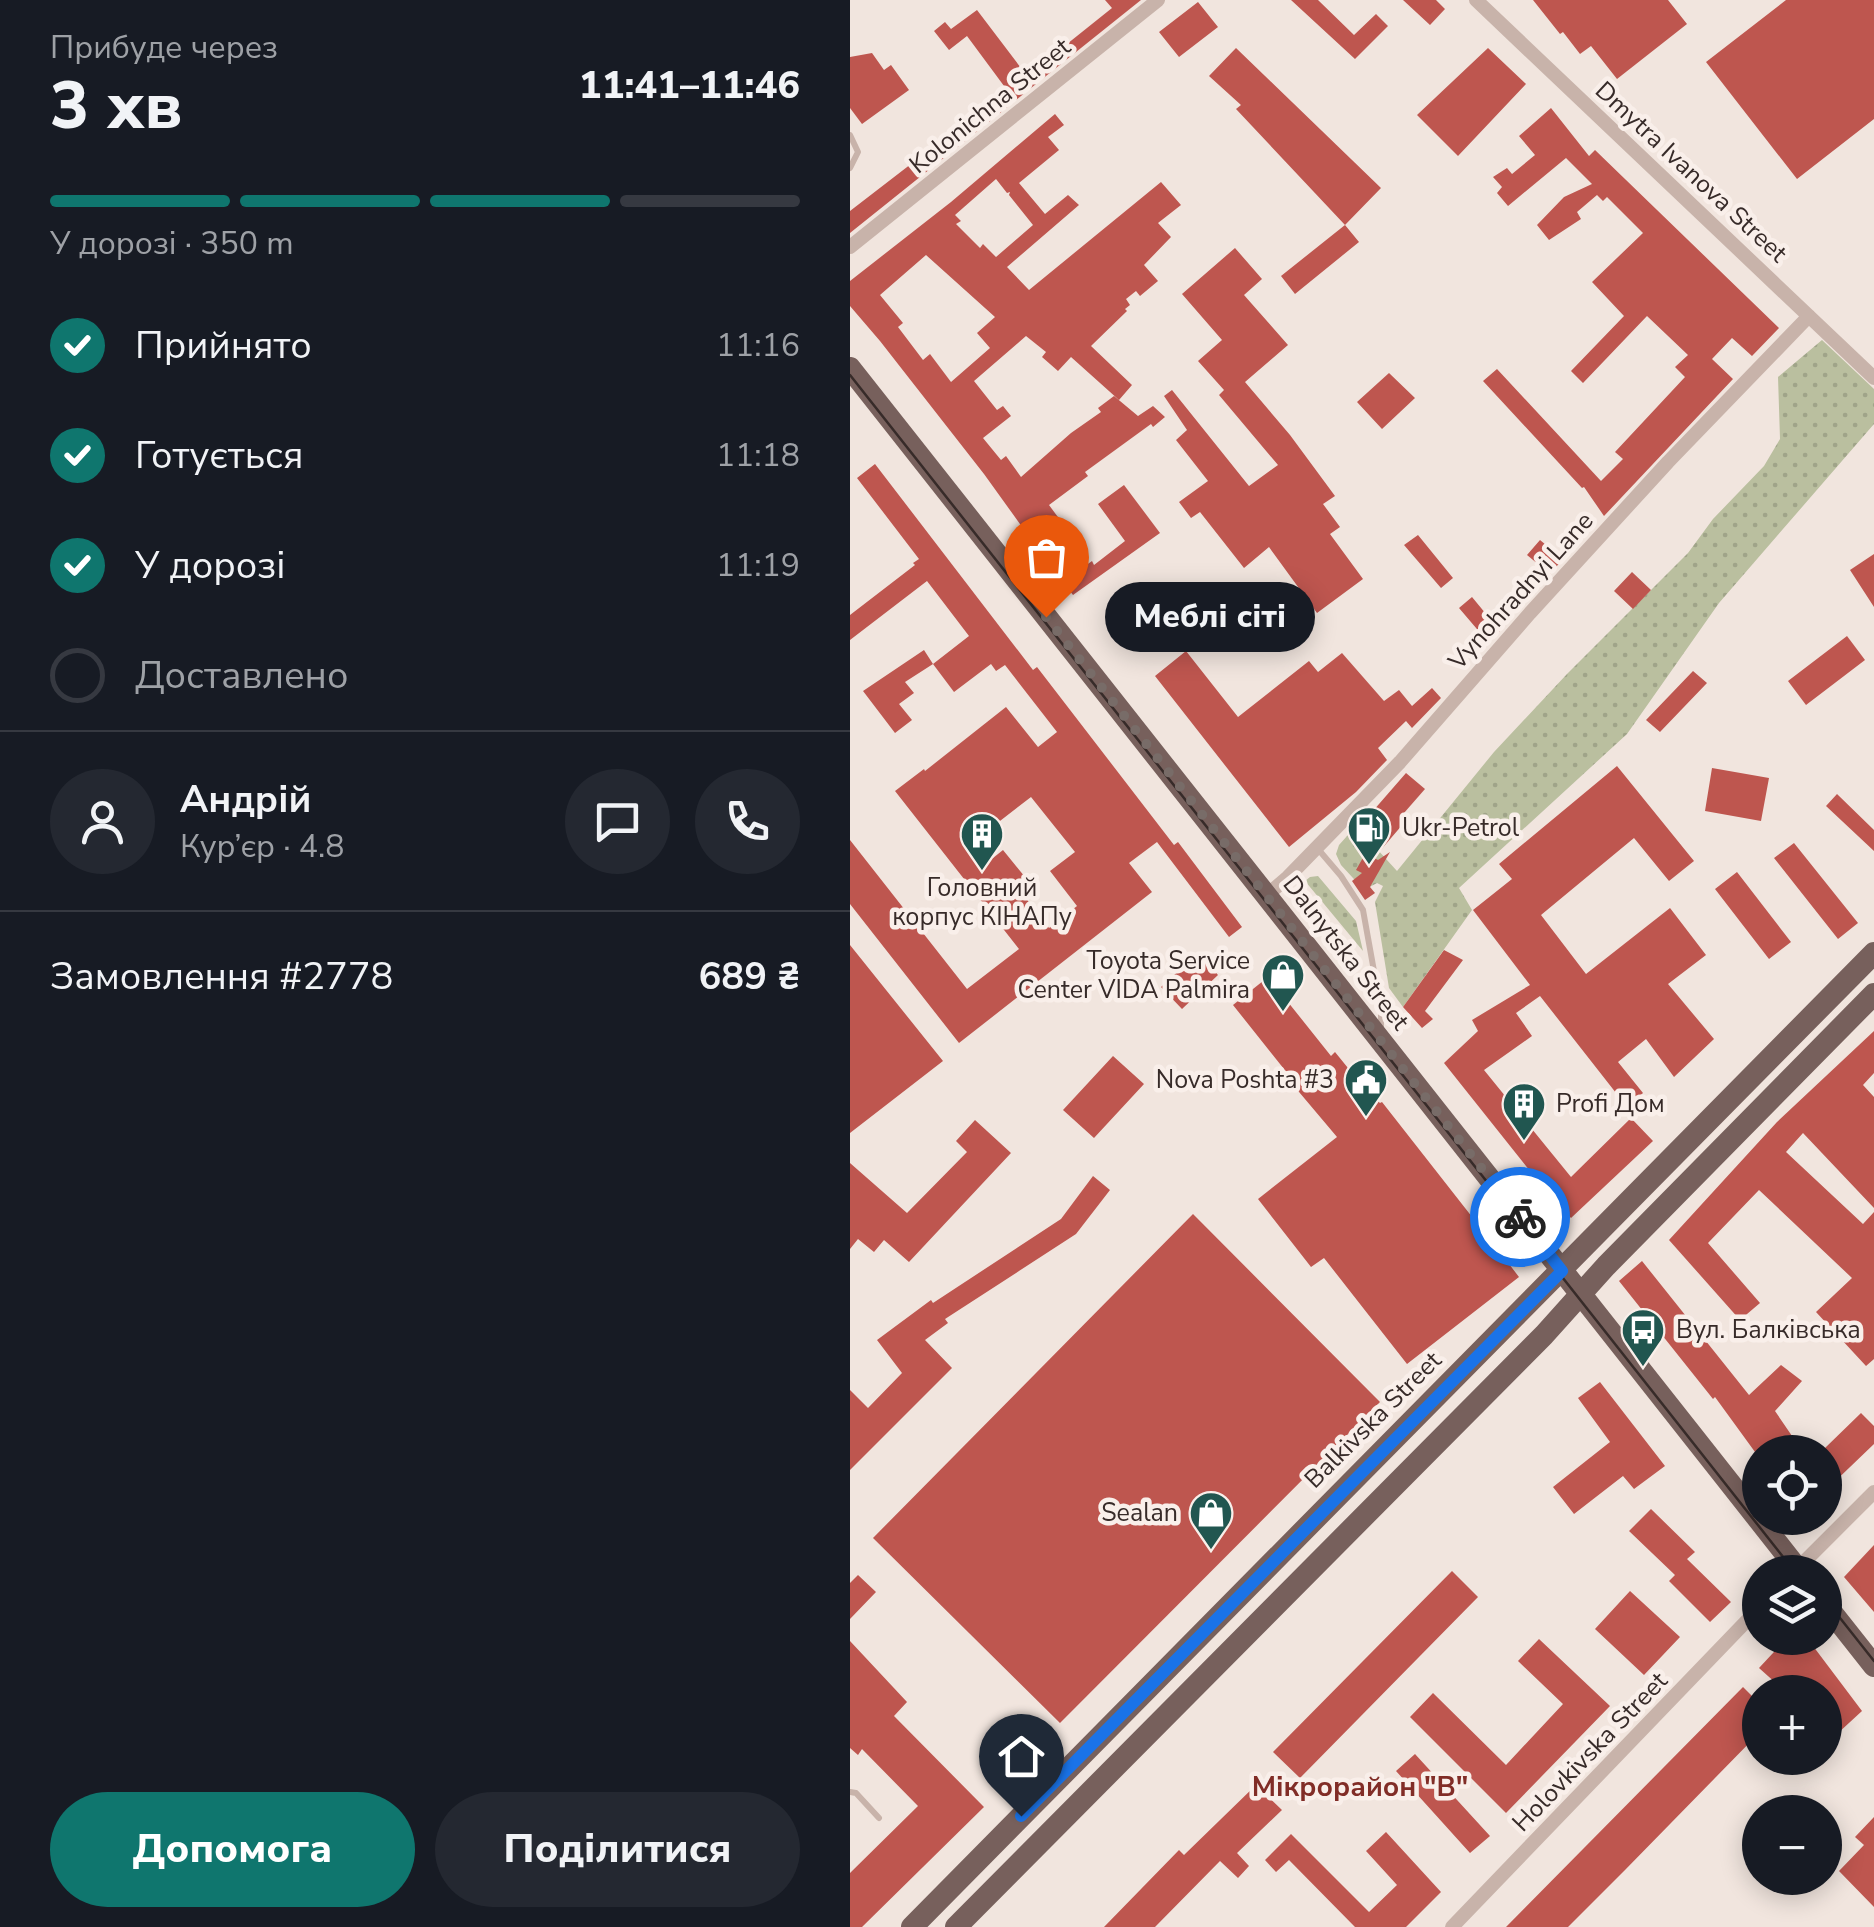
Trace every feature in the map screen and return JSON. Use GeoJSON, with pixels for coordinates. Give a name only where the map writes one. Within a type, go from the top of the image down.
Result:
{"type":"FeatureCollection","features":[{"type":"Feature","properties":{"kind":"main road","name":"Dalnytska Street"},"geometry":{"type":"LineString","coordinates":[[850,368],[1784,1555]]}},
{"type":"Feature","properties":{"kind":"main road","name":"Balkivska Street"},"geometry":{"type":"LineString","coordinates":[[912,1927],[1874,953]]}},
{"type":"Feature","properties":{"kind":"main road"},"geometry":{"type":"LineString","coordinates":[[956,1927],[1531,1348],[1874,994]]}},
{"type":"Feature","properties":{"kind":"main road"},"geometry":{"type":"LineString","coordinates":[[1842,1626],[1874,1666]]}},
{"type":"Feature","properties":{"kind":"street","name":"Kolonichna Street"},"geometry":{"type":"LineString","coordinates":[[850,246],[1158,0]]}},
{"type":"Feature","properties":{"kind":"street","name":"Dmytra Ivanova Street"},"geometry":{"type":"LineString","coordinates":[[1476,0],[1874,378]]}},
{"type":"Feature","properties":{"kind":"street","name":"Vynohradnyi Lane"},"geometry":{"type":"LineString","coordinates":[[1266,896],[1400,762],[1656,476],[1809,316]]}},
{"type":"Feature","properties":{"kind":"street"},"geometry":{"type":"LineString","coordinates":[[1813,1555],[1874,1492]]}},
{"type":"Feature","properties":{"kind":"street","name":"Holovkivska Street"},"geometry":{"type":"LineString","coordinates":[[1452,1927],[1742,1626]]}},
{"type":"Feature","properties":{"kind":"lane"},"geometry":{"type":"LineString","coordinates":[[850,135],[858,152],[850,168]]}},
{"type":"Feature","properties":{"kind":"lane"},"geometry":{"type":"LineString","coordinates":[[1316,847],[1363,910],[1381,1010],[1380,1040]]}},
{"type":"Feature","properties":{"kind":"lane"},"geometry":{"type":"LineString","coordinates":[[850,1792],[856,1793],[879,1818]]}},
{"type":"Feature","properties":{"kind":"green space"},"geometry":{"type":"Polygon","coordinates":[[[1822,340],[1874,389],[1874,424],[1719,603],[1627,734],[1459,888],[1472,910],[1403,1007],[1389,988],[1375,902],[1383,886],[1377,883],[1364,890],[1341,865],[1336,854],[1339,845],[1356,826],[1397,871],[1494,752],[1688,553],[1713,519],[1764,466],[1780,439],[1778,377],[1822,340]]]}},
{"type":"Feature","properties":{"kind":"green space"},"geometry":{"type":"Polygon","coordinates":[[[1318,876],[1356,921],[1363,951],[1305,881],[1318,876]]]}},
{"type":"Feature","properties":{"kind":"building"},"geometry":{"type":"Polygon","coordinates":[[[1105,0],[1141,0],[850,233],[850,211],[1007,90],[967,36],[949,50],[934,31],[945,22],[951,29],[977,10],[1027,76],[1112,8],[1105,0]]]}},
{"type":"Feature","properties":{"kind":"building"},"geometry":{"type":"Polygon","coordinates":[[[1291,0],[1318,0],[1354,35],[1376,14],[1388,26],[1355,59],[1291,0]]]}},
{"type":"Feature","properties":{"kind":"building"},"geometry":{"type":"Polygon","coordinates":[[[1403,0],[1436,0],[1445,9],[1430,25],[1403,0]]]}},
{"type":"Feature","properties":{"kind":"building"},"geometry":{"type":"Polygon","coordinates":[[[1533,0],[1668,0],[1687,24],[1617,79],[1591,46],[1580,54],[1533,0]]]}},
{"type":"Feature","properties":{"kind":"building"},"geometry":{"type":"Polygon","coordinates":[[[1786,0],[1874,0],[1874,119],[1797,179],[1706,62],[1786,0]]]}},
{"type":"Feature","properties":{"kind":"building"},"geometry":{"type":"Polygon","coordinates":[[[1198,2],[1218,27],[1179,57],[1159,32],[1198,2]]]}},
{"type":"Feature","properties":{"kind":"building"},"geometry":{"type":"Polygon","coordinates":[[[1236,48],[1381,188],[1345,225],[1236,109],[1241,105],[1209,76],[1236,48]]]}},
{"type":"Feature","properties":{"kind":"building"},"geometry":{"type":"Polygon","coordinates":[[[1488,48],[1526,84],[1458,156],[1417,115],[1488,48]]]}},
{"type":"Feature","properties":{"kind":"building"},"geometry":{"type":"Polygon","coordinates":[[[872,53],[884,70],[891,65],[909,90],[862,124],[850,108],[850,57],[872,53]]]}},
{"type":"Feature","properties":{"kind":"building"},"geometry":{"type":"Polygon","coordinates":[[[1551,108],[1589,156],[1595,150],[1779,328],[1752,356],[1732,338],[1712,359],[1733,379],[1604,516],[1584,487],[1483,381],[1497,369],[1601,481],[1623,459],[1615,452],[1685,377],[1675,367],[1688,355],[1647,316],[1583,383],[1571,371],[1624,316],[1592,282],[1643,233],[1607,197],[1603,201],[1597,195],[1577,212],[1581,219],[1549,240],[1537,225],[1564,197],[1592,184],[1566,158],[1508,206],[1497,193],[1502,187],[1493,177],[1507,168],[1512,174],[1535,155],[1519,136],[1551,108]]]}},
{"type":"Feature","properties":{"kind":"building"},"geometry":{"type":"Polygon","coordinates":[[[1055,114],[1064,125],[1048,137],[1059,150],[1019,183],[1045,214],[1068,195],[1079,205],[1007,267],[1029,290],[1161,182],[1181,205],[1158,223],[1171,237],[1144,265],[1158,281],[1140,296],[1136,291],[1126,299],[1130,305],[1127,311],[1091,346],[1132,385],[1119,400],[1071,357],[1058,371],[1042,357],[1046,352],[1026,336],[974,381],[997,410],[1003,406],[1011,416],[983,438],[1001,460],[1006,456],[1021,477],[1101,412],[1098,408],[1114,396],[1138,416],[1153,406],[1165,417],[1085,472],[1088,476],[1049,505],[1066,528],[1038,549],[984,474],[850,306],[850,281],[1055,114]],[[996,179],[955,215],[961,221],[956,224],[980,248],[983,244],[996,257],[1033,225],[996,179]],[[926,255],[880,295],[903,323],[898,327],[923,360],[930,354],[951,382],[990,348],[977,333],[995,317],[926,255]]]}},
{"type":"Feature","properties":{"kind":"building"},"geometry":{"type":"Polygon","coordinates":[[[1345,225],[1359,242],[1295,294],[1281,276],[1345,225]]]}},
{"type":"Feature","properties":{"kind":"building"},"geometry":{"type":"Polygon","coordinates":[[[1235,248],[1262,279],[1244,295],[1288,345],[1245,382],[1335,496],[1323,504],[1340,527],[1330,534],[1363,579],[1317,613],[1269,547],[1244,568],[1200,512],[1191,518],[1179,502],[1208,481],[1176,440],[1187,430],[1164,396],[1172,390],[1249,486],[1278,465],[1219,395],[1224,390],[1198,361],[1222,340],[1182,294],[1235,248]]]}},
{"type":"Feature","properties":{"kind":"building"},"geometry":{"type":"Polygon","coordinates":[[[1389,373],[1415,398],[1382,429],[1357,402],[1389,373]]]}},
{"type":"Feature","properties":{"kind":"building"},"geometry":{"type":"Polygon","coordinates":[[[875,464],[1033,670],[1037,667],[1242,927],[1229,937],[1157,842],[1129,863],[1152,892],[959,1043],[850,904],[850,840],[967,989],[1019,949],[895,791],[1006,707],[1038,747],[1057,732],[1005,665],[996,671],[991,664],[954,692],[933,664],[969,636],[927,581],[850,640],[850,615],[919,559],[857,478],[875,464]],[[1031,797],[978,838],[993,858],[1003,850],[1034,888],[1024,896],[1049,928],[1077,906],[1050,871],[1075,852],[1031,797]]]}},
{"type":"Feature","properties":{"kind":"building"},"geometry":{"type":"Polygon","coordinates":[[[1124,485],[1160,533],[1073,595],[1066,586],[1067,579],[1092,561],[1094,565],[1125,541],[1098,504],[1124,485]]]}},
{"type":"Feature","properties":{"kind":"building"},"geometry":{"type":"Polygon","coordinates":[[[1418,535],[1453,578],[1441,588],[1404,545],[1418,535]]]}},
{"type":"Feature","properties":{"kind":"building"},"geometry":{"type":"Polygon","coordinates":[[[1540,540],[1563,559],[1550,574],[1527,555],[1540,540]]]}},
{"type":"Feature","properties":{"kind":"building"},"geometry":{"type":"Polygon","coordinates":[[[1874,554],[1874,607],[1850,570],[1874,554]]]}},
{"type":"Feature","properties":{"kind":"building"},"geometry":{"type":"Polygon","coordinates":[[[1632,572],[1651,590],[1633,609],[1614,591],[1632,572]]]}},
{"type":"Feature","properties":{"kind":"building"},"geometry":{"type":"Polygon","coordinates":[[[1472,597],[1500,631],[1488,642],[1459,608],[1472,597]]]}},
{"type":"Feature","properties":{"kind":"building"},"geometry":{"type":"Polygon","coordinates":[[[1847,636],[1865,660],[1806,705],[1788,681],[1847,636]]]}},
{"type":"Feature","properties":{"kind":"building"},"geometry":{"type":"Polygon","coordinates":[[[924,650],[933,664],[905,682],[914,693],[899,704],[912,720],[895,733],[863,691],[924,650]]]}},
{"type":"Feature","properties":{"kind":"building"},"geometry":{"type":"Polygon","coordinates":[[[1186,651],[1238,717],[1309,661],[1318,672],[1342,653],[1384,701],[1399,690],[1412,706],[1432,688],[1441,698],[1412,728],[1406,721],[1378,748],[1387,760],[1356,792],[1289,847],[1155,676],[1186,651]]]}},
{"type":"Feature","properties":{"kind":"building"},"geometry":{"type":"Polygon","coordinates":[[[1693,671],[1707,683],[1660,732],[1646,720],[1693,671]]]}},
{"type":"Feature","properties":{"kind":"building"},"geometry":{"type":"Polygon","coordinates":[[[1617,766],[1694,861],[1669,881],[1634,838],[1541,915],[1586,974],[1670,908],[1706,955],[1668,984],[1714,1039],[1674,1077],[1646,1039],[1618,1062],[1643,1093],[1627,1107],[1540,996],[1516,1013],[1532,1036],[1484,1070],[1571,1177],[1631,1118],[1653,1141],[1571,1218],[1444,1063],[1478,1031],[1472,1020],[1530,985],[1473,910],[1512,879],[1499,864],[1617,766]]]}},
{"type":"Feature","properties":{"kind":"building"},"geometry":{"type":"Polygon","coordinates":[[[1712,768],[1769,778],[1761,821],[1705,811],[1712,768]]]}},
{"type":"Feature","properties":{"kind":"building"},"geometry":{"type":"Polygon","coordinates":[[[1406,773],[1425,789],[1404,813],[1409,817],[1374,858],[1378,860],[1390,852],[1370,887],[1375,893],[1365,900],[1352,881],[1362,873],[1356,870],[1373,840],[1359,827],[1406,773]]]}},
{"type":"Feature","properties":{"kind":"building"},"geometry":{"type":"Polygon","coordinates":[[[1837,794],[1874,830],[1874,851],[1826,806],[1837,794]]]}},
{"type":"Feature","properties":{"kind":"building"},"geometry":{"type":"Polygon","coordinates":[[[1794,843],[1858,923],[1838,939],[1774,858],[1794,843]]]}},
{"type":"Feature","properties":{"kind":"building"},"geometry":{"type":"Polygon","coordinates":[[[1737,872],[1791,942],[1769,959],[1715,889],[1737,872]]]}},
{"type":"Feature","properties":{"kind":"building"},"geometry":{"type":"Polygon","coordinates":[[[850,945],[943,1061],[850,1133],[850,945]]]}},
{"type":"Feature","properties":{"kind":"building"},"geometry":{"type":"Polygon","coordinates":[[[1444,950],[1463,960],[1425,1011],[1433,1019],[1422,1028],[1403,1007],[1444,950]]]}},
{"type":"Feature","properties":{"kind":"building"},"geometry":{"type":"Polygon","coordinates":[[[1198,953],[1218,975],[1182,1009],[1161,987],[1198,953]]]}},
{"type":"Feature","properties":{"kind":"building"},"geometry":{"type":"Polygon","coordinates":[[[1268,977],[1331,1056],[1335,1052],[1365,1089],[1382,1102],[1487,1236],[1496,1228],[1505,1239],[1496,1247],[1519,1277],[1407,1364],[1324,1258],[1311,1267],[1258,1199],[1337,1137],[1233,1005],[1268,977]]]}},
{"type":"Feature","properties":{"kind":"building"},"geometry":{"type":"Polygon","coordinates":[[[1874,1031],[1874,1073],[1863,1085],[1874,1097],[1874,1208],[1803,1133],[1786,1152],[1863,1224],[1874,1212],[1874,1359],[1866,1366],[1816,1312],[1852,1278],[1759,1190],[1708,1243],[1760,1303],[1740,1320],[1669,1240],[1777,1122],[1874,1031]]]}},
{"type":"Feature","properties":{"kind":"building"},"geometry":{"type":"Polygon","coordinates":[[[1113,1056],[1144,1084],[1094,1138],[1063,1110],[1113,1056]]]}},
{"type":"Feature","properties":{"kind":"building"},"geometry":{"type":"Polygon","coordinates":[[[975,1120],[1011,1153],[909,1262],[884,1240],[874,1252],[858,1239],[850,1249],[850,1163],[907,1213],[967,1152],[956,1141],[975,1120]]]}},
{"type":"Feature","properties":{"kind":"building"},"geometry":{"type":"Polygon","coordinates":[[[1093,1176],[1110,1190],[1076,1234],[945,1319],[948,1323],[925,1340],[952,1368],[850,1470],[850,1390],[868,1408],[902,1373],[877,1340],[931,1300],[933,1303],[1061,1219],[1093,1176]]]}},
{"type":"Feature","properties":{"kind":"building"},"geometry":{"type":"Polygon","coordinates":[[[1193,1214],[1380,1402],[1060,1723],[873,1538],[1193,1214]]]}},
{"type":"Feature","properties":{"kind":"building"},"geometry":{"type":"Polygon","coordinates":[[[1642,1261],[1749,1395],[1781,1365],[1802,1381],[1775,1411],[1791,1435],[1743,1435],[1619,1281],[1642,1261]]]}},
{"type":"Feature","properties":{"kind":"building"},"geometry":{"type":"Polygon","coordinates":[[[1600,1382],[1665,1466],[1634,1489],[1623,1476],[1574,1514],[1553,1487],[1610,1442],[1578,1398],[1600,1382]]]}},
{"type":"Feature","properties":{"kind":"building"},"geometry":{"type":"Polygon","coordinates":[[[1861,1413],[1874,1426],[1874,1444],[1842,1475],[1842,1435],[1838,1435],[1861,1413]]]}},
{"type":"Feature","properties":{"kind":"building"},"geometry":{"type":"Polygon","coordinates":[[[1651,1509],[1695,1552],[1687,1559],[1731,1602],[1710,1622],[1669,1581],[1675,1575],[1629,1531],[1651,1509]]]}},
{"type":"Feature","properties":{"kind":"building"},"geometry":{"type":"Polygon","coordinates":[[[1874,1545],[1874,1612],[1844,1577],[1874,1545]]]}},
{"type":"Feature","properties":{"kind":"building"},"geometry":{"type":"Polygon","coordinates":[[[1452,1571],[1478,1597],[1300,1778],[1273,1752],[1452,1571]]]}},
{"type":"Feature","properties":{"kind":"building"},"geometry":{"type":"Polygon","coordinates":[[[858,1575],[876,1592],[850,1619],[850,1583],[858,1575]]]}},
{"type":"Feature","properties":{"kind":"building"},"geometry":{"type":"Polygon","coordinates":[[[1630,1591],[1680,1637],[1644,1675],[1595,1629],[1630,1591]]]}},
{"type":"Feature","properties":{"kind":"building"},"geometry":{"type":"Polygon","coordinates":[[[1539,1639],[1610,1706],[1506,1813],[1410,1717],[1433,1693],[1506,1765],[1563,1704],[1518,1661],[1539,1639]]]}},
{"type":"Feature","properties":{"kind":"building"},"geometry":{"type":"Polygon","coordinates":[[[850,1641],[907,1702],[894,1716],[984,1807],[862,1927],[850,1927],[850,1873],[918,1806],[862,1749],[858,1755],[850,1748],[850,1641]]]}},
{"type":"Feature","properties":{"kind":"building"},"geometry":{"type":"Polygon","coordinates":[[[1771,1655],[1820,1655],[1835,1675],[1767,1675],[1759,1668],[1771,1655]]]}},
{"type":"Feature","properties":{"kind":"building"},"geometry":{"type":"Polygon","coordinates":[[[1842,1684],[1862,1711],[1842,1729],[1842,1684]]]}},
{"type":"Feature","properties":{"kind":"building"},"geometry":{"type":"Polygon","coordinates":[[[1742,1688],[1742,1750],[1625,1870],[1568,1927],[1506,1927],[1742,1688]]]}},
{"type":"Feature","properties":{"kind":"building"},"geometry":{"type":"Polygon","coordinates":[[[1415,1754],[1490,1836],[1470,1853],[1396,1771],[1415,1754]]]}},
{"type":"Feature","properties":{"kind":"building"},"geometry":{"type":"Polygon","coordinates":[[[1256,1785],[1282,1810],[1237,1853],[1249,1866],[1238,1878],[1220,1861],[1155,1927],[1104,1927],[1179,1850],[1184,1855],[1256,1785]]]}},
{"type":"Feature","properties":{"kind":"building"},"geometry":{"type":"Polygon","coordinates":[[[1874,1817],[1874,1907],[1842,1874],[1842,1868],[1864,1845],[1855,1837],[1874,1817]]]}},
{"type":"Feature","properties":{"kind":"building"},"geometry":{"type":"Polygon","coordinates":[[[1386,1832],[1441,1892],[1406,1927],[1355,1927],[1289,1860],[1276,1872],[1265,1860],[1291,1834],[1369,1912],[1397,1885],[1366,1851],[1386,1832]]]}},
{"type":"Feature","properties":{"kind":"tram line"},"geometry":{"type":"LineString","coordinates":[[850,375],[1782,1555]]}},
{"type":"Feature","properties":{"kind":"tram line"},"geometry":{"type":"LineString","coordinates":[[1842,1621],[1874,1661]]}},
{"type":"Feature","properties":{"kind":"way so far"},"geometry":{"type":"LineString","coordinates":[[1046,617],[1520,1217]]}},
{"type":"Feature","properties":{"kind":"place","name":"Меблі сіті"},"geometry":{"type":"Point","coordinates":[1046,617]}},
{"type":"Feature","properties":{"kind":"place","name":"Ukr-Petrol"},"geometry":{"type":"Point","coordinates":[1369,866]}},
{"type":"Feature","properties":{"kind":"place","name":"Головний корпус КІНАПу"},"geometry":{"type":"Point","coordinates":[982,872]}},
{"type":"Feature","properties":{"kind":"place","name":"Toyota Service Center VIDA Palmira"},"geometry":{"type":"Point","coordinates":[1283,1013]}},
{"type":"Feature","properties":{"kind":"place","name":"Nova Poshta #3"},"geometry":{"type":"Point","coordinates":[1366,1118]}},
{"type":"Feature","properties":{"kind":"place","name":"Profi Дом"},"geometry":{"type":"Point","coordinates":[1524,1142]}},
{"type":"Feature","properties":{"kind":"place","name":"Вул. Балківська"},"geometry":{"type":"Point","coordinates":[1643,1368]}},
{"type":"Feature","properties":{"kind":"place","name":"Sealan"},"geometry":{"type":"Point","coordinates":[1211,1551]}},
{"type":"Feature","properties":{"kind":"district","name":"Мікрорайон \"В\""},"geometry":{"type":"Point","coordinates":[1360,1787]}},
{"type":"Feature","properties":{"kind":"route"},"geometry":{"type":"LineString","coordinates":[[1021,1816],[1562,1271],[1520,1217]]}}]}
